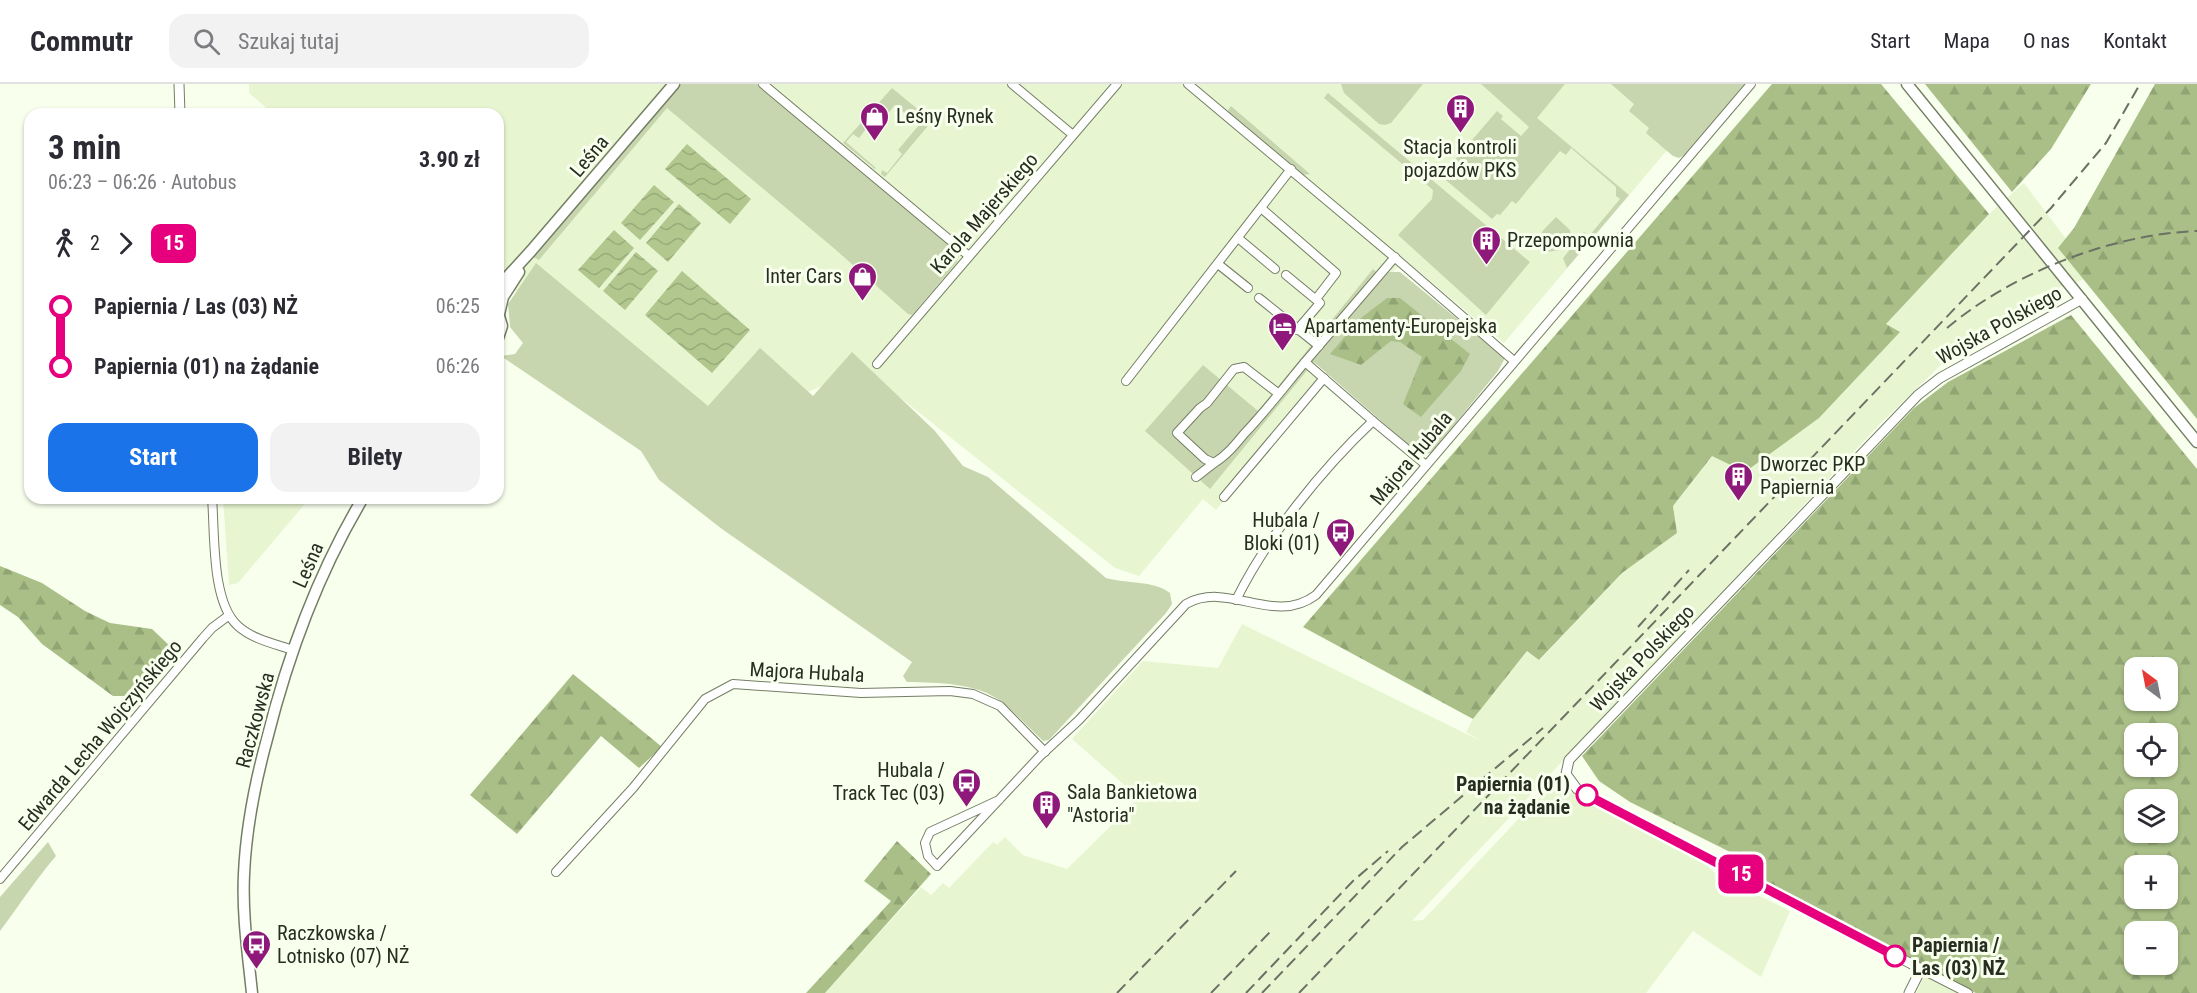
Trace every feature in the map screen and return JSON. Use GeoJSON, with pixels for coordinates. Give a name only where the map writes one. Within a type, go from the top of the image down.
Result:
{"type":"FeatureCollection","features":[{"type":"Feature","properties":{"kind":"main road","name":"Leśna"},"geometry":{"type":"LineString","coordinates":[[504,280],[674,84]]}},
{"type":"Feature","properties":{"kind":"main road","name":"Wojska Polskiego"},"geometry":{"type":"LineString","coordinates":[[1907,84],[2197,442]]}},
{"type":"Feature","properties":{"kind":"main road","name":"Leśna"},"geometry":{"type":"LineString","coordinates":[[504,295],[531,251]]}},
{"type":"Feature","properties":{"kind":"main road","name":"Leśna"},"geometry":{"type":"LineString","coordinates":[[293,650],[323,576],[360,504]]}},
{"type":"Feature","properties":{"kind":"main road","name":"Raczkowska"},"geometry":{"type":"LineString","coordinates":[[252,993],[244,906],[245,850],[261,759],[293,650]]}},
{"type":"Feature","properties":{"kind":"street"},"geometry":{"type":"LineString","coordinates":[[179,84],[180,108]]}},
{"type":"Feature","properties":{"kind":"street"},"geometry":{"type":"LineString","coordinates":[[763,84],[969,256]]}},
{"type":"Feature","properties":{"kind":"street"},"geometry":{"type":"LineString","coordinates":[[1012,84],[1073,135]]}},
{"type":"Feature","properties":{"kind":"street","name":"Karola Majerskiego"},"geometry":{"type":"LineString","coordinates":[[877,364],[1117,84]]}},
{"type":"Feature","properties":{"kind":"street"},"geometry":{"type":"LineString","coordinates":[[1188,84],[1395,257],[1514,361]]}},
{"type":"Feature","properties":{"kind":"street","name":"Majora Hubala"},"geometry":{"type":"LineString","coordinates":[[999,800],[930,832],[925,843],[928,856],[937,867],[1045,752],[1079,720],[1186,604],[1206,597],[1280,608],[1299,606],[1324,587],[1751,84]]}},
{"type":"Feature","properties":{"kind":"street"},"geometry":{"type":"LineString","coordinates":[[181,102],[184,108]]}},
{"type":"Feature","properties":{"kind":"street"},"geometry":{"type":"LineString","coordinates":[[1126,381],[1291,170]]}},
{"type":"Feature","properties":{"kind":"street"},"geometry":{"type":"LineString","coordinates":[[1261,208],[1336,273],[1316,299]]}},
{"type":"Feature","properties":{"kind":"street"},"geometry":{"type":"LineString","coordinates":[[1238,238],[1275,269]]}},
{"type":"Feature","properties":{"kind":"street"},"geometry":{"type":"LineString","coordinates":[[1196,477],[1222,458],[1395,257]]}},
{"type":"Feature","properties":{"kind":"street"},"geometry":{"type":"LineString","coordinates":[[1218,264],[1248,288]]}},
{"type":"Feature","properties":{"kind":"street"},"geometry":{"type":"LineString","coordinates":[[1286,275],[1320,303],[1297,330]]}},
{"type":"Feature","properties":{"kind":"street"},"geometry":{"type":"LineString","coordinates":[[1259,298],[1318,346]]}},
{"type":"Feature","properties":{"kind":"street","name":"Wojska Polskiego"},"geometry":{"type":"LineString","coordinates":[[1921,969],[1592,799],[1577,789],[1566,774],[1569,760],[1918,395],[1940,378],[2082,299]]}},
{"type":"Feature","properties":{"kind":"street"},"geometry":{"type":"LineString","coordinates":[[1305,362],[1426,465]]}},
{"type":"Feature","properties":{"kind":"street"},"geometry":{"type":"LineString","coordinates":[[1214,463],[1205,459],[1177,433],[1207,403],[1234,369],[1244,367],[1279,394]]}},
{"type":"Feature","properties":{"kind":"street"},"geometry":{"type":"LineString","coordinates":[[1224,497],[1324,378]]}},
{"type":"Feature","properties":{"kind":"street"},"geometry":{"type":"LineString","coordinates":[[1236,600],[1267,544],[1344,449],[1373,421]]}},
{"type":"Feature","properties":{"kind":"street"},"geometry":{"type":"LineString","coordinates":[[212,504],[219,591],[228,616]]}},
{"type":"Feature","properties":{"kind":"street","name":"Raczkowska"},"geometry":{"type":"LineString","coordinates":[[228,616],[239,627],[251,634],[293,650]]}},
{"type":"Feature","properties":{"kind":"street","name":"Edwarda Lecha Wojczyńskiego"},"geometry":{"type":"LineString","coordinates":[[0,878],[203,638],[228,616]]}},
{"type":"Feature","properties":{"kind":"street","name":"Majora Hubala"},"geometry":{"type":"LineString","coordinates":[[556,872],[633,788],[705,699],[733,684],[861,693],[950,691],[973,694],[1000,706],[1045,752]]}},
{"type":"Feature","properties":{"kind":"street"},"geometry":{"type":"LineString","coordinates":[[1909,993],[1921,969],[1968,993]]}},
{"type":"Feature","properties":{"kind":"shaded area"},"geometry":{"type":"Polygon","coordinates":[[[249,84],[1723,84],[1504,343],[1404,259],[1311,370],[1326,383],[1216,510],[1203,499],[1139,576],[1115,568],[863,368],[707,436],[504,283],[504,108],[267,108],[249,93],[249,84]]]}},
{"type":"Feature","properties":{"kind":"shaded area"},"geometry":{"type":"Polygon","coordinates":[[[680,84],[757,84],[955,248],[959,254],[957,262],[912,315],[908,314],[836,250],[667,108],[539,260],[533,257],[680,84]]]}},
{"type":"Feature","properties":{"kind":"shaded area"},"geometry":{"type":"Polygon","coordinates":[[[1341,84],[1423,84],[1391,123],[1385,125],[1379,124],[1344,93],[1341,84]]]}},
{"type":"Feature","properties":{"kind":"shaded area"},"geometry":{"type":"Polygon","coordinates":[[[1481,84],[1565,84],[1537,118],[1629,195],[1567,268],[1563,258],[1584,232],[1589,236],[1620,199],[1616,196],[1616,187],[1571,148],[1566,155],[1560,151],[1516,204],[1512,201],[1500,215],[1497,214],[1492,219],[1441,176],[1497,111],[1503,116],[1501,119],[1521,136],[1529,127],[1481,84]]]}},
{"type":"Feature","properties":{"kind":"shaded area"},"geometry":{"type":"Polygon","coordinates":[[[1611,84],[1745,84],[1685,155],[1679,158],[1673,156],[1646,133],[1649,128],[1629,111],[1634,104],[1611,84]]]}},
{"type":"Feature","properties":{"kind":"shaded area"},"geometry":{"type":"Polygon","coordinates":[[[892,88],[932,121],[885,177],[881,174],[882,170],[887,173],[902,154],[898,150],[919,125],[895,105],[878,125],[872,121],[859,138],[853,134],[846,142],[875,169],[843,143],[892,88]]]}},
{"type":"Feature","properties":{"kind":"shaded area"},"geometry":{"type":"Polygon","coordinates":[[[1328,93],[1530,262],[1486,315],[1398,235],[1432,199],[1433,190],[1324,98],[1328,93]]]}},
{"type":"Feature","properties":{"kind":"shaded area"},"geometry":{"type":"Polygon","coordinates":[[[1231,106],[1310,174],[1303,175],[1229,113],[1231,106]]]}},
{"type":"Feature","properties":{"kind":"shaded area"},"geometry":{"type":"Polygon","coordinates":[[[2024,183],[2094,276],[2034,296],[1946,360],[1879,425],[1412,921],[1423,920],[1543,793],[1561,787],[1701,860],[1717,875],[1790,911],[1761,977],[1693,931],[1646,993],[825,993],[921,887],[931,895],[943,883],[949,888],[993,842],[997,845],[1005,837],[1023,855],[1067,869],[1139,798],[1072,739],[1143,661],[1218,668],[1242,624],[1481,741],[1466,732],[1473,719],[1527,651],[1540,660],[1622,573],[1677,533],[1673,506],[1712,456],[1899,332],[1886,324],[1989,214],[2024,183]]]}},
{"type":"Feature","properties":{"kind":"shaded area"},"geometry":{"type":"Polygon","coordinates":[[[1556,217],[1570,230],[1571,237],[1559,250],[1547,252],[1540,242],[1541,233],[1556,217]]]}},
{"type":"Feature","properties":{"kind":"shaded area"},"geometry":{"type":"Polygon","coordinates":[[[536,263],[708,406],[760,348],[813,396],[852,352],[935,431],[963,466],[988,477],[1106,578],[1156,586],[1170,593],[1172,604],[1049,740],[1043,741],[992,695],[956,685],[907,682],[903,676],[912,662],[722,529],[659,480],[641,451],[504,358],[504,356],[515,354],[523,343],[510,327],[508,304],[536,263]]]}},
{"type":"Feature","properties":{"kind":"shaded area"},"geometry":{"type":"Polygon","coordinates":[[[1373,269],[1383,278],[1389,272],[1400,272],[1505,358],[1498,371],[1431,453],[1420,455],[1314,362],[1210,489],[1145,431],[1203,365],[1258,411],[1373,269]]]}},
{"type":"Feature","properties":{"kind":"shaded area"},"geometry":{"type":"Polygon","coordinates":[[[223,504],[305,504],[238,583],[229,585],[223,504]]]}},
{"type":"Feature","properties":{"kind":"shaded area"},"geometry":{"type":"Polygon","coordinates":[[[48,842],[56,856],[0,931],[0,897],[48,842]]]}},
{"type":"Feature","properties":{"kind":"shaded area"},"geometry":{"type":"Polygon","coordinates":[[[1928,968],[1982,993],[1916,993],[1928,968]]]}},
{"type":"Feature","properties":{"kind":"green space"},"geometry":{"type":"Polygon","coordinates":[[[1772,84],[1881,84],[1989,214],[1886,324],[1900,332],[1819,418],[1745,472],[1712,456],[1673,506],[1677,533],[1622,573],[1539,660],[1527,651],[1473,719],[1303,627],[1772,84]]]}},
{"type":"Feature","properties":{"kind":"green space"},"geometry":{"type":"Polygon","coordinates":[[[1925,84],[2091,84],[2051,149],[2012,192],[1925,84]]]}},
{"type":"Feature","properties":{"kind":"green space"},"geometry":{"type":"Polygon","coordinates":[[[2155,84],[2197,84],[2197,419],[2058,248],[2074,228],[2155,84]]]}},
{"type":"Feature","properties":{"kind":"green space"},"geometry":{"type":"Polygon","coordinates":[[[1387,298],[1400,298],[1470,354],[1461,371],[1421,417],[1403,404],[1422,357],[1400,342],[1391,341],[1361,365],[1330,354],[1361,318],[1387,298]]]}},
{"type":"Feature","properties":{"kind":"green space"},"geometry":{"type":"Polygon","coordinates":[[[2071,315],[2197,469],[2197,993],[1976,993],[1730,867],[1736,855],[1630,802],[1599,781],[1582,756],[1914,408],[1948,382],[2071,315]]]}},
{"type":"Feature","properties":{"kind":"green space"},"geometry":{"type":"Polygon","coordinates":[[[0,566],[42,583],[85,611],[110,623],[152,629],[172,648],[164,661],[132,696],[113,696],[42,644],[18,617],[0,605],[0,566]]]}},
{"type":"Feature","properties":{"kind":"green space"},"geometry":{"type":"Polygon","coordinates":[[[573,674],[662,747],[639,768],[601,736],[517,834],[470,795],[573,674]]]}},
{"type":"Feature","properties":{"kind":"green space"},"geometry":{"type":"Polygon","coordinates":[[[897,841],[931,874],[825,993],[806,993],[891,901],[864,881],[897,841]]]}},
{"type":"Feature","properties":{"kind":"water"},"geometry":{"type":"Polygon","coordinates":[[[687,144],[751,199],[730,224],[665,169],[687,144]]]}},
{"type":"Feature","properties":{"kind":"water"},"geometry":{"type":"Polygon","coordinates":[[[654,185],[674,202],[640,240],[621,223],[654,185]]]}},
{"type":"Feature","properties":{"kind":"water"},"geometry":{"type":"Polygon","coordinates":[[[679,204],[701,223],[668,262],[646,243],[679,204]]]}},
{"type":"Feature","properties":{"kind":"water"},"geometry":{"type":"Polygon","coordinates":[[[614,230],[634,248],[599,288],[578,270],[614,230]]]}},
{"type":"Feature","properties":{"kind":"water"},"geometry":{"type":"Polygon","coordinates":[[[636,252],[658,271],[625,310],[603,291],[636,252]]]}},
{"type":"Feature","properties":{"kind":"water"},"geometry":{"type":"Polygon","coordinates":[[[682,271],[750,330],[712,373],[645,315],[682,271]]]}},
{"type":"Feature","properties":{"kind":"railway"},"geometry":{"type":"LineString","coordinates":[[1299,993],[2051,208],[2106,143],[2140,84]]}},
{"type":"Feature","properties":{"kind":"railway"},"geometry":{"type":"LineString","coordinates":[[1947,328],[2002,290],[2064,260],[2131,240],[2197,231]]}},
{"type":"Feature","properties":{"kind":"railway"},"geometry":{"type":"LineString","coordinates":[[1638,627],[1689,570]]}},
{"type":"Feature","properties":{"kind":"railway"},"geometry":{"type":"LineString","coordinates":[[1262,993],[1402,847],[1543,728]]}},
{"type":"Feature","properties":{"kind":"railway"},"geometry":{"type":"LineString","coordinates":[[1246,993],[1353,881],[1388,851]]}},
{"type":"Feature","properties":{"kind":"railway"},"geometry":{"type":"LineString","coordinates":[[1117,993],[1236,871]]}},
{"type":"Feature","properties":{"kind":"railway"},"geometry":{"type":"LineString","coordinates":[[1211,993],[1270,932]]}},
{"type":"Feature","properties":{"kind":"bus line","name":"15"},"geometry":{"type":"LineString","coordinates":[[1587,795],[1895,956]]}},
{"type":"Feature","properties":{"kind":"place","name":"Stacja kontroli pojazdów PKS"},"geometry":{"type":"Point","coordinates":[1460,134]}},
{"type":"Feature","properties":{"kind":"place","name":"Leśny Rynek"},"geometry":{"type":"Point","coordinates":[875,142]}},
{"type":"Feature","properties":{"kind":"place","name":"Przepompownia"},"geometry":{"type":"Point","coordinates":[1486,266]}},
{"type":"Feature","properties":{"kind":"place","name":"Inter Cars"},"geometry":{"type":"Point","coordinates":[863,302]}},
{"type":"Feature","properties":{"kind":"place","name":"Apartamenty-Europejska"},"geometry":{"type":"Point","coordinates":[1283,352]}},
{"type":"Feature","properties":{"kind":"place","name":"Dworzec PKP Papiernia"},"geometry":{"type":"Point","coordinates":[1739,502]}},
{"type":"Feature","properties":{"kind":"place","name":"Hubala / Bloki (01)"},"geometry":{"type":"Point","coordinates":[1341,558]}},
{"type":"Feature","properties":{"kind":"place","name":"Papiernia (01) na żądanie"},"geometry":{"type":"Point","coordinates":[1587,795]}},
{"type":"Feature","properties":{"kind":"place","name":"Hubala / Track Tec (03)"},"geometry":{"type":"Point","coordinates":[966,808]}},
{"type":"Feature","properties":{"kind":"place","name":"Sala Bankietowa \"Astoria\""},"geometry":{"type":"Point","coordinates":[1046,830]}},
{"type":"Feature","properties":{"kind":"place","name":"Papiernia / Las (03) NŻ"},"geometry":{"type":"Point","coordinates":[1895,956]}},
{"type":"Feature","properties":{"kind":"place","name":"Raczkowska / Lotnisko (07) NŻ"},"geometry":{"type":"Point","coordinates":[256,970]}}]}
